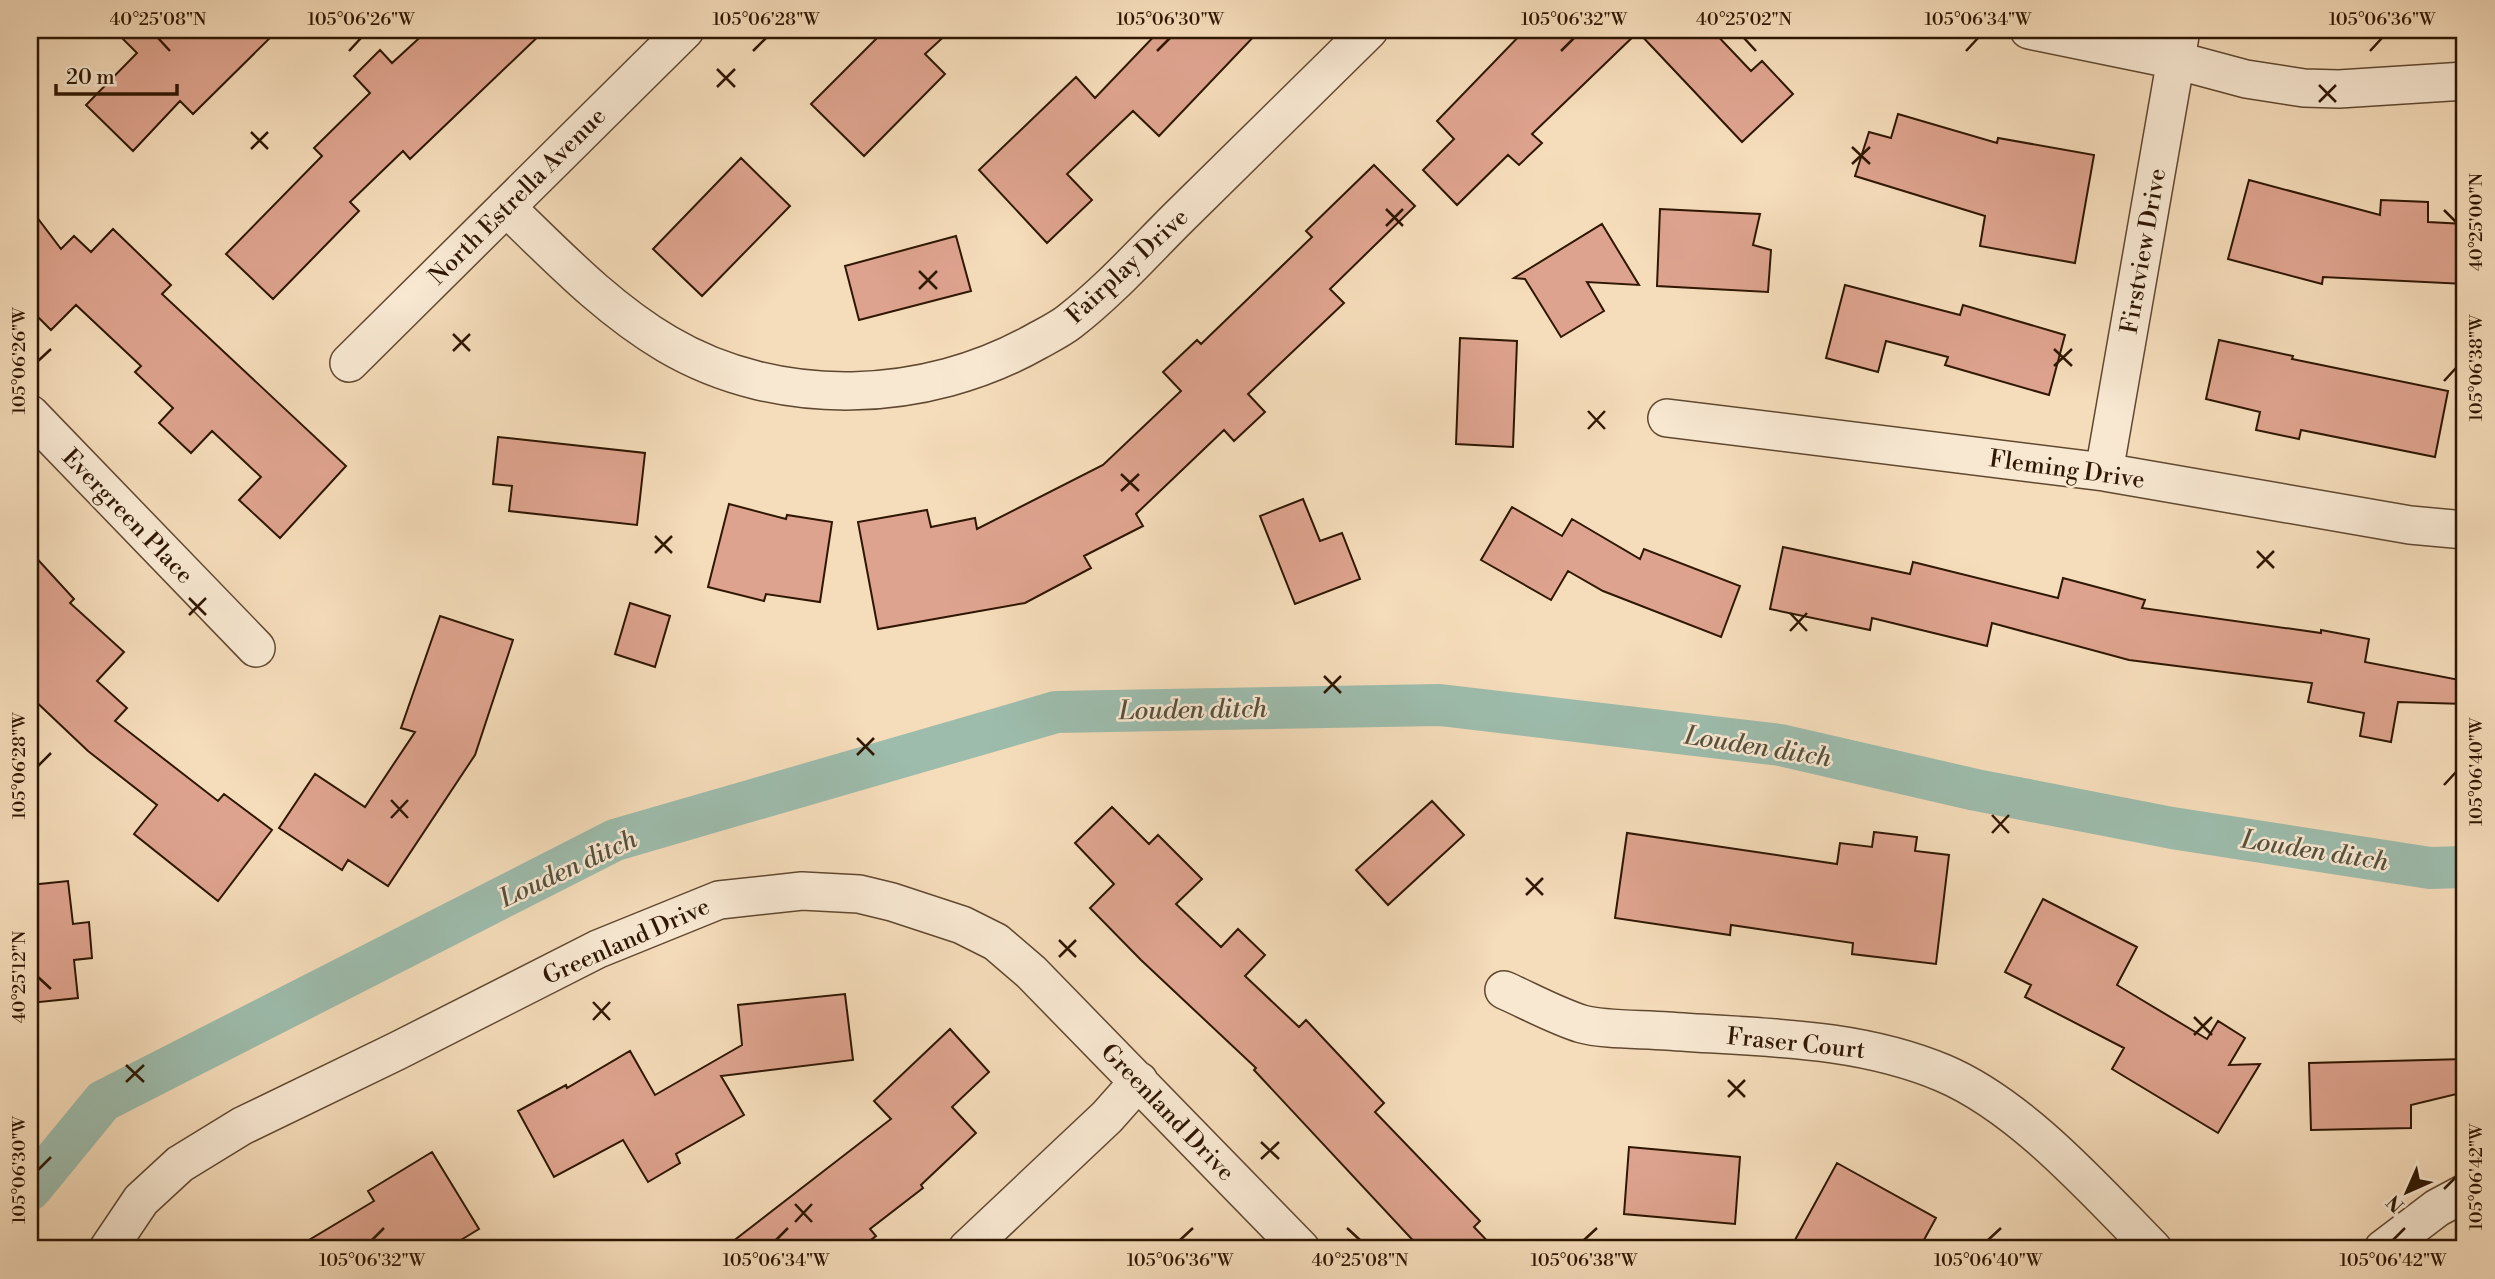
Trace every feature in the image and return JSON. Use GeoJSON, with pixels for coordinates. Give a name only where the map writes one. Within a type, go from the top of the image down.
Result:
{"type":"FeatureCollection","features":[{"type":"Feature","properties":{"kind":"street","name":"North Estrella Avenue"},"geometry":{"type":"LineString","coordinates":[[349,363],[685,30]]}},
{"type":"Feature","properties":{"kind":"street","name":"Fairplay Drive"},"geometry":{"type":"LineString","coordinates":[[506,207],[580,278],[631,320],[668,345],[717,369],[770,384],[836,391],[893,389],[952,377],[1013,355],[1068,323],[1369,30]]}},
{"type":"Feature","properties":{"kind":"street"},"geometry":{"type":"LineString","coordinates":[[2029,30],[2178,45],[2246,79],[2304,88],[2339,89],[2465,81]]}},
{"type":"Feature","properties":{"kind":"street","name":"Firstview Drive"},"geometry":{"type":"LineString","coordinates":[[2104,472],[2178,45]]}},
{"type":"Feature","properties":{"kind":"street","name":"Evergreen Place"},"geometry":{"type":"LineString","coordinates":[[30,414],[256,648]]}},
{"type":"Feature","properties":{"kind":"street","name":"Fleming Drive"},"geometry":{"type":"LineString","coordinates":[[1667,418],[2104,472],[2410,525],[2465,530]]}},
{"type":"Feature","properties":{"kind":"street","name":"Greenland Drive"},"geometry":{"type":"LineString","coordinates":[[108,1249],[141,1200],[170,1173],[242,1126],[598,949],[719,900],[802,891],[859,894],[892,902],[962,925],[996,943],[1031,972],[1301,1249]]}},
{"type":"Feature","properties":{"kind":"street","name":"Fraser Court"},"geometry":{"type":"LineString","coordinates":[[1504,990],[1583,1024],[1827,1042],[1906,1059],[1945,1074],[1998,1103],[2027,1127],[2153,1249]]}},
{"type":"Feature","properties":{"kind":"street"},"geometry":{"type":"LineString","coordinates":[[967,1249],[1107,1117],[1139,1081]]}},
{"type":"Feature","properties":{"kind":"street"},"geometry":{"type":"LineString","coordinates":[[2383,1249],[2437,1208],[2465,1194]]}},
{"type":"Feature","properties":{"kind":"building"},"geometry":{"type":"Polygon","coordinates":[[[114,30],[278,30],[193,114],[180,101],[133,151],[86,105],[137,53],[114,30]]]}},
{"type":"Feature","properties":{"kind":"building"},"geometry":{"type":"Polygon","coordinates":[[[428,30],[545,30],[410,159],[403,151],[350,202],[359,211],[273,299],[226,254],[322,156],[314,148],[370,93],[354,76],[380,50],[392,63],[428,30]]]}},
{"type":"Feature","properties":{"kind":"building"},"geometry":{"type":"Polygon","coordinates":[[[885,30],[951,30],[925,54],[945,74],[864,156],[811,104],[885,30]]]}},
{"type":"Feature","properties":{"kind":"building"},"geometry":{"type":"Polygon","coordinates":[[[1160,30],[1260,30],[1159,136],[1133,111],[1067,174],[1092,200],[1047,243],[979,170],[1076,77],[1095,98],[1160,30]]]}},
{"type":"Feature","properties":{"kind":"building"},"geometry":{"type":"Polygon","coordinates":[[[1525,30],[1712,30],[1751,71],[1762,61],[1793,94],[1742,142],[1638,32],[1532,134],[1542,143],[1519,165],[1508,155],[1457,205],[1423,170],[1454,139],[1437,121],[1525,30]]]}},
{"type":"Feature","properties":{"kind":"building"},"geometry":{"type":"Polygon","coordinates":[[[1898,114],[1997,143],[1998,138],[2094,155],[2075,263],[1980,246],[1985,216],[1855,176],[1869,132],[1891,138],[1898,114]]]}},
{"type":"Feature","properties":{"kind":"building"},"geometry":{"type":"Polygon","coordinates":[[[741,158],[790,206],[702,296],[653,249],[741,158]]]}},
{"type":"Feature","properties":{"kind":"building"},"geometry":{"type":"Polygon","coordinates":[[[1374,165],[1415,206],[1330,289],[1344,303],[1248,394],[1265,412],[1234,441],[1224,430],[1136,514],[1143,526],[1084,556],[1091,568],[1025,603],[878,629],[858,522],[927,510],[931,527],[975,518],[977,529],[1103,465],[1181,391],[1163,372],[1197,340],[1201,344],[1312,237],[1306,231],[1374,165]]]}},
{"type":"Feature","properties":{"kind":"building"},"geometry":{"type":"Polygon","coordinates":[[[2249,180],[2380,215],[2381,200],[2428,202],[2428,222],[2465,224],[2465,284],[2323,277],[2322,284],[2228,259],[2249,180]]]}},
{"type":"Feature","properties":{"kind":"building"},"geometry":{"type":"Polygon","coordinates":[[[30,208],[61,249],[74,236],[91,252],[113,229],[171,285],[162,294],[346,466],[280,538],[239,500],[261,477],[212,431],[191,453],[159,423],[173,408],[135,372],[141,366],[76,305],[51,330],[30,309],[30,208]]]}},
{"type":"Feature","properties":{"kind":"building"},"geometry":{"type":"Polygon","coordinates":[[[1660,209],[1760,214],[1753,245],[1771,250],[1768,292],[1657,286],[1660,209]]]}},
{"type":"Feature","properties":{"kind":"building"},"geometry":{"type":"Polygon","coordinates":[[[1602,224],[1639,285],[1587,282],[1604,311],[1561,337],[1525,279],[1514,278],[1602,224]]]}},
{"type":"Feature","properties":{"kind":"building"},"geometry":{"type":"Polygon","coordinates":[[[956,236],[971,291],[859,320],[845,266],[956,236]]]}},
{"type":"Feature","properties":{"kind":"building"},"geometry":{"type":"Polygon","coordinates":[[[1845,285],[1960,315],[1963,305],[2065,335],[2049,395],[1945,365],[1948,357],[1886,341],[1878,372],[1826,358],[1845,285]]]}},
{"type":"Feature","properties":{"kind":"building"},"geometry":{"type":"Polygon","coordinates":[[[1460,338],[1517,341],[1513,447],[1456,444],[1460,338]]]}},
{"type":"Feature","properties":{"kind":"building"},"geometry":{"type":"Polygon","coordinates":[[[2219,340],[2293,356],[2292,359],[2448,391],[2435,457],[2301,430],[2299,439],[2256,430],[2260,412],[2206,399],[2219,340]]]}},
{"type":"Feature","properties":{"kind":"building"},"geometry":{"type":"Polygon","coordinates":[[[498,437],[645,453],[637,525],[509,511],[512,486],[493,484],[498,437]]]}},
{"type":"Feature","properties":{"kind":"building"},"geometry":{"type":"Polygon","coordinates":[[[1303,499],[1320,541],[1342,533],[1360,579],[1295,604],[1260,516],[1303,499]]]}},
{"type":"Feature","properties":{"kind":"building"},"geometry":{"type":"Polygon","coordinates":[[[729,504],[786,519],[787,515],[832,522],[820,602],[766,594],[764,601],[708,587],[729,504]]]}},
{"type":"Feature","properties":{"kind":"building"},"geometry":{"type":"Polygon","coordinates":[[[1512,507],[1562,536],[1572,519],[1640,559],[1644,549],[1740,586],[1721,637],[1603,591],[1568,571],[1551,600],[1481,560],[1512,507]]]}},
{"type":"Feature","properties":{"kind":"building"},"geometry":{"type":"Polygon","coordinates":[[[1783,547],[1910,574],[1913,562],[2058,598],[2063,578],[2145,600],[2142,608],[2321,633],[2321,630],[2369,639],[2365,662],[2465,681],[2465,704],[2398,702],[2391,742],[2360,736],[2364,713],[2308,702],[2312,683],[2129,660],[1992,623],[1987,646],[1872,618],[1870,630],[1770,609],[1783,547]]]}},
{"type":"Feature","properties":{"kind":"building"},"geometry":{"type":"Polygon","coordinates":[[[30,551],[74,599],[70,603],[124,652],[97,681],[127,708],[115,721],[218,801],[224,794],[272,830],[218,901],[134,834],[157,805],[88,751],[30,696],[30,551]]]}},
{"type":"Feature","properties":{"kind":"building"},"geometry":{"type":"Polygon","coordinates":[[[630,603],[670,616],[655,667],[615,654],[630,603]]]}},
{"type":"Feature","properties":{"kind":"building"},"geometry":{"type":"Polygon","coordinates":[[[440,616],[513,640],[475,755],[388,886],[348,860],[342,870],[279,828],[315,774],[365,807],[415,732],[401,728],[440,616]]]}},
{"type":"Feature","properties":{"kind":"building"},"geometry":{"type":"Polygon","coordinates":[[[1432,801],[1464,835],[1388,905],[1356,870],[1432,801]]]}},
{"type":"Feature","properties":{"kind":"building"},"geometry":{"type":"Polygon","coordinates":[[[1112,807],[1149,844],[1158,835],[1202,879],[1176,904],[1221,947],[1238,929],[1265,955],[1245,976],[1299,1027],[1306,1020],[1384,1103],[1375,1112],[1480,1221],[1474,1227],[1495,1249],[1421,1249],[1254,1070],[1256,1068],[1090,908],[1114,884],[1075,843],[1112,807]]]}},
{"type":"Feature","properties":{"kind":"building"},"geometry":{"type":"Polygon","coordinates":[[[1874,832],[1917,837],[1915,851],[1949,855],[1936,964],[1852,954],[1853,943],[1731,925],[1730,935],[1615,918],[1627,833],[1837,864],[1840,843],[1872,847],[1874,832]]]}},
{"type":"Feature","properties":{"kind":"building"},"geometry":{"type":"Polygon","coordinates":[[[68,881],[73,924],[89,922],[92,958],[74,960],[78,998],[30,1003],[30,885],[68,881]]]}},
{"type":"Feature","properties":{"kind":"building"},"geometry":{"type":"Polygon","coordinates":[[[2043,899],[2137,947],[2117,985],[2207,1039],[2218,1021],[2245,1038],[2229,1065],[2260,1064],[2218,1133],[2112,1069],[2124,1048],[2025,997],[2031,985],[2005,972],[2043,899]]]}},
{"type":"Feature","properties":{"kind":"building"},"geometry":{"type":"Polygon","coordinates":[[[845,994],[853,1060],[721,1076],[744,1115],[676,1154],[680,1163],[648,1182],[623,1140],[554,1177],[518,1111],[566,1085],[567,1088],[630,1051],[655,1095],[742,1045],[738,1005],[845,994]]]}},
{"type":"Feature","properties":{"kind":"building"},"geometry":{"type":"Polygon","coordinates":[[[950,1029],[989,1072],[952,1107],[976,1133],[921,1185],[923,1188],[870,1229],[876,1236],[859,1249],[723,1249],[891,1119],[874,1101],[950,1029]]]}},
{"type":"Feature","properties":{"kind":"building"},"geometry":{"type":"Polygon","coordinates":[[[2465,1059],[2465,1092],[2411,1105],[2411,1128],[2311,1130],[2309,1063],[2465,1059]]]}},
{"type":"Feature","properties":{"kind":"building"},"geometry":{"type":"Polygon","coordinates":[[[1629,1147],[1740,1157],[1735,1224],[1624,1214],[1629,1147]]]}},
{"type":"Feature","properties":{"kind":"building"},"geometry":{"type":"Polygon","coordinates":[[[432,1152],[479,1229],[446,1249],[294,1249],[374,1201],[368,1191],[432,1152]]]}},
{"type":"Feature","properties":{"kind":"building"},"geometry":{"type":"Polygon","coordinates":[[[1837,1163],[1936,1218],[1919,1249],[1790,1249],[1837,1163]]]}},
{"type":"Feature","properties":{"kind":"waterway","name":"Louden ditch"},"geometry":{"type":"LineString","coordinates":[[30,1190],[103,1101],[615,840],[1056,712],[1440,705],[1780,745],[1976,790],[2172,828],[2430,868],[2465,867]]}}]}
